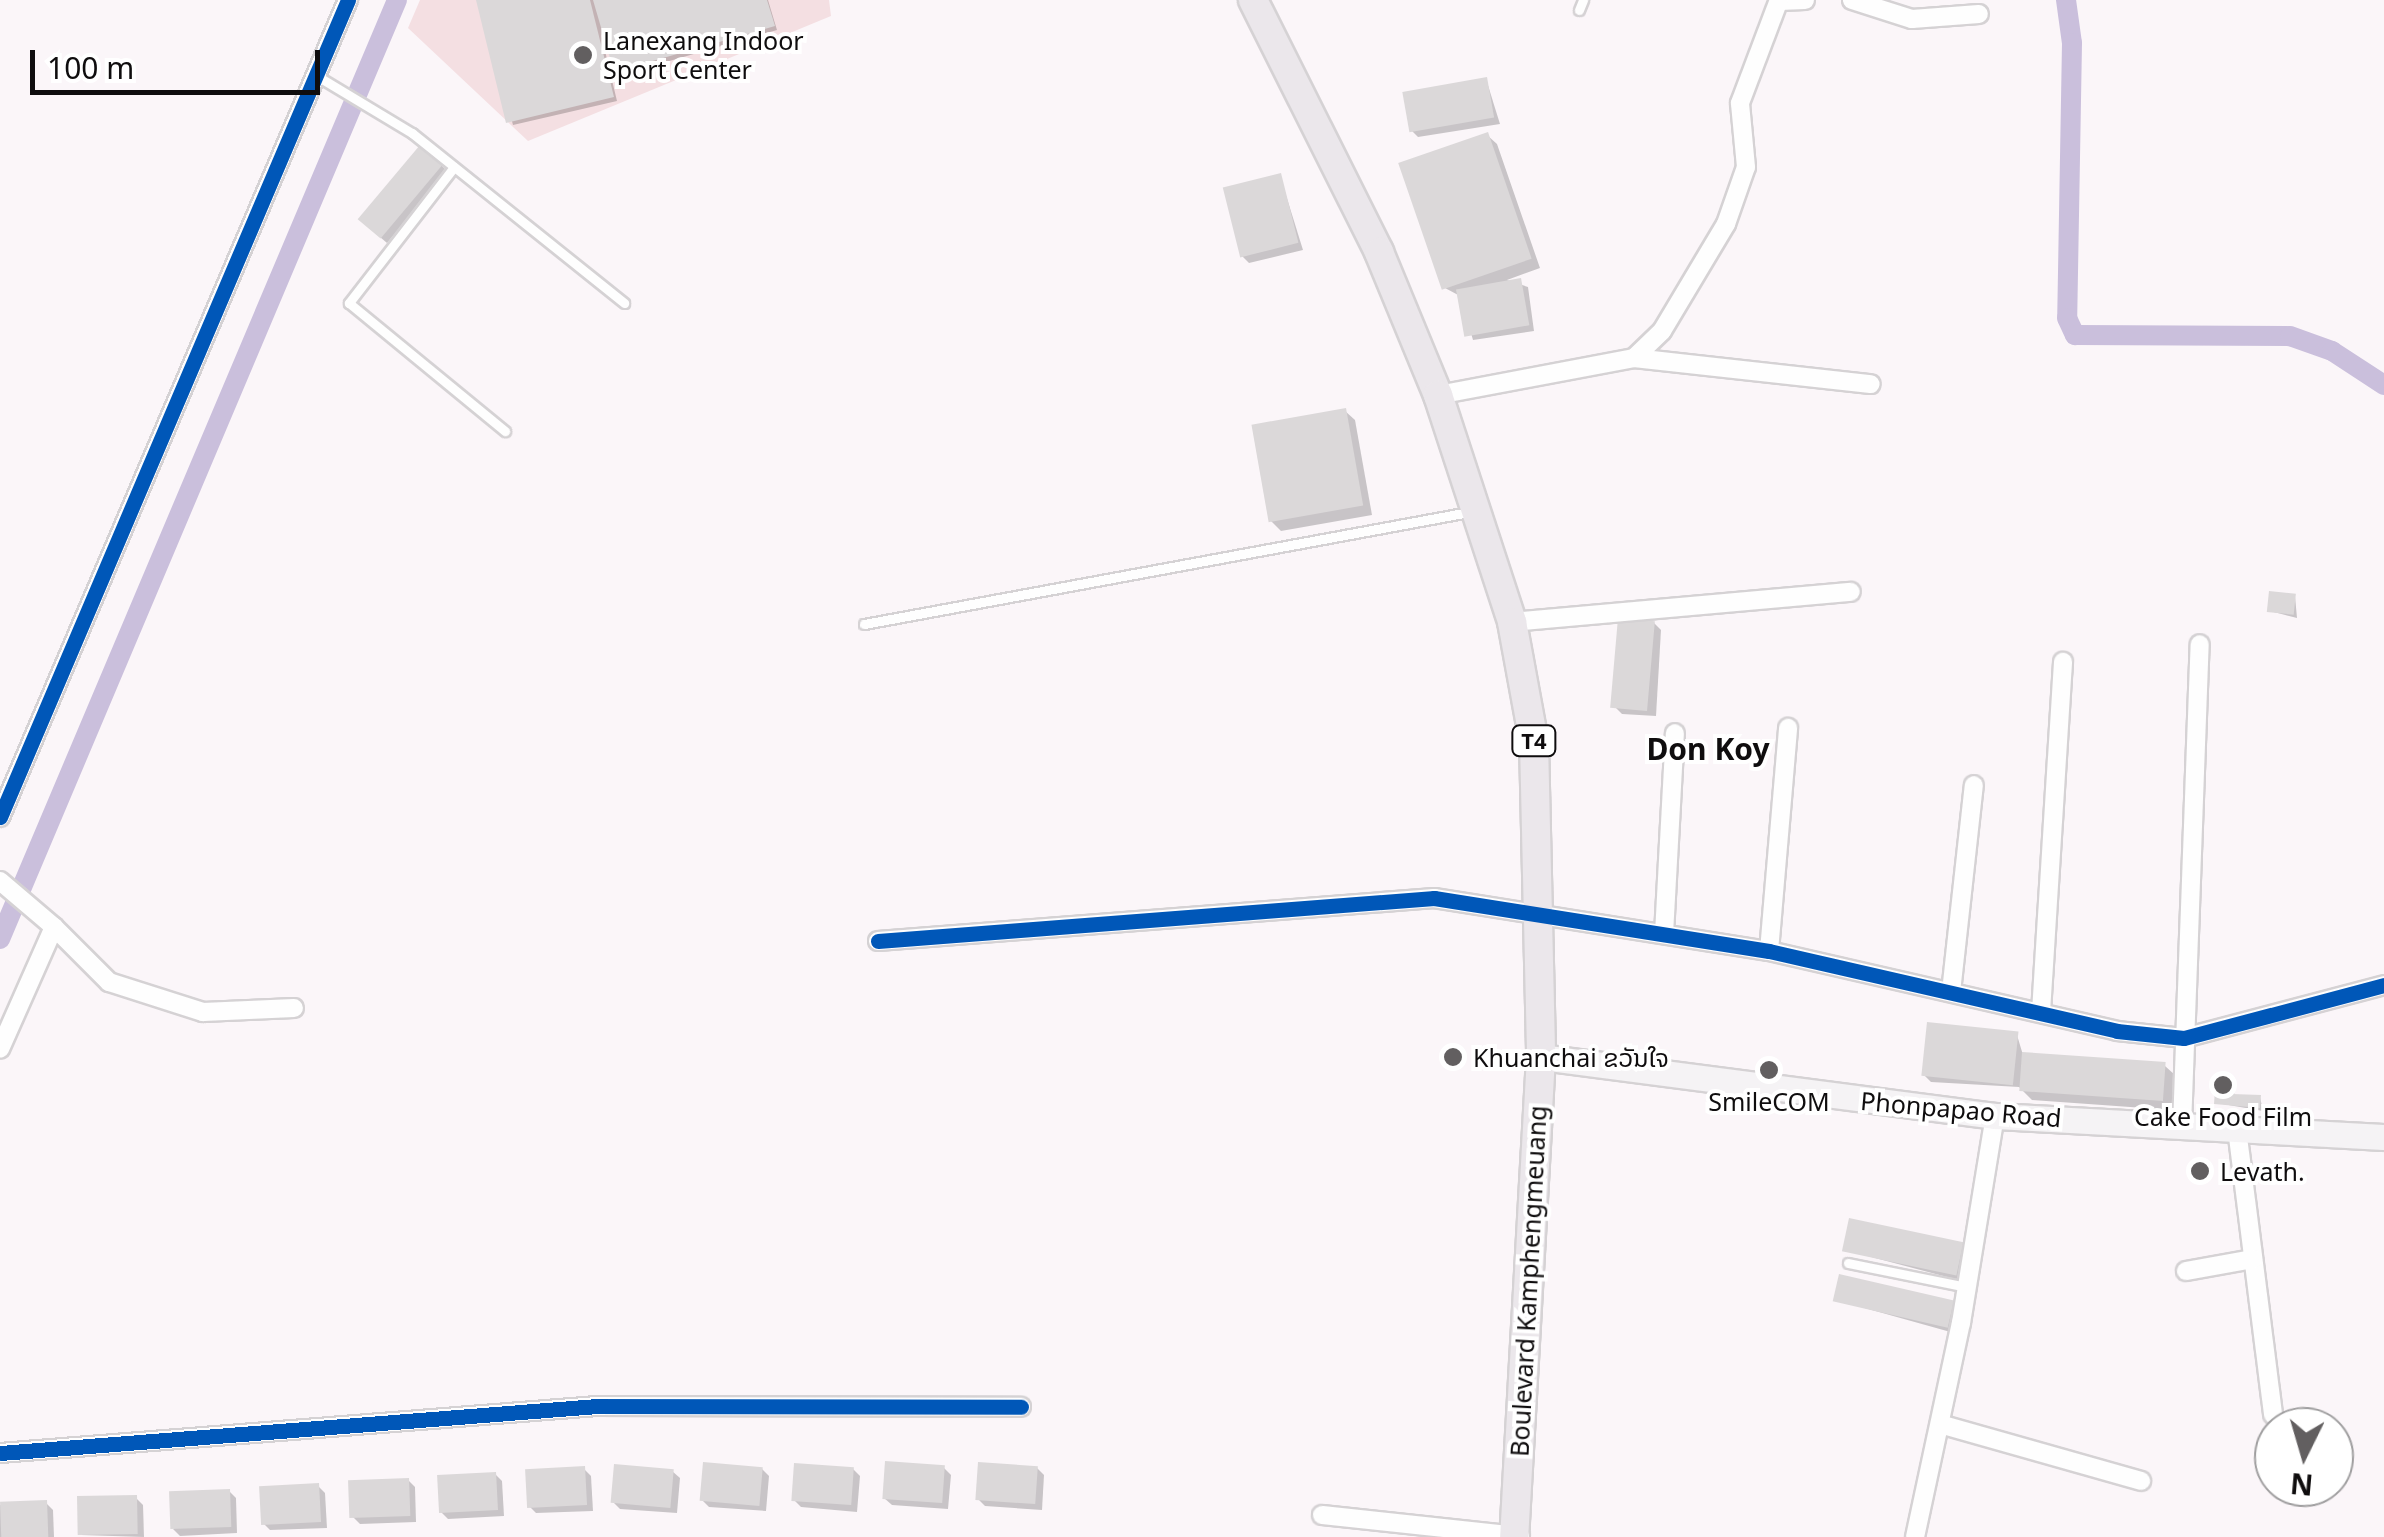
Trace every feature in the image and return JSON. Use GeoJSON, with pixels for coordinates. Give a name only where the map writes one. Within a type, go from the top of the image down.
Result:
{"type":"FeatureCollection","features":[{"type":"Feature","properties":{"kind":"main road","name":"Boulevard Kamphengmeuang"},"geometry":{"type":"LineString","coordinates":[[1253,0],[1379,252],[1438,395],[1512,622],[1534,742],[1542,916],[1541,1056],[1518,1536]]}},
{"type":"Feature","properties":{"kind":"street"},"geometry":{"type":"LineString","coordinates":[[0,817],[348,0]]}},
{"type":"Feature","properties":{"kind":"street"},"geometry":{"type":"LineString","coordinates":[[1634,358],[1662,331],[1726,224],[1746,167],[1740,104],[1779,0],[1805,0]]}},
{"type":"Feature","properties":{"kind":"street"},"geometry":{"type":"LineString","coordinates":[[1852,0],[1912,19],[1979,14]]}},
{"type":"Feature","properties":{"kind":"street"},"geometry":{"type":"LineString","coordinates":[[1438,395],[1634,358],[1871,384]]}},
{"type":"Feature","properties":{"kind":"street"},"geometry":{"type":"LineString","coordinates":[[1512,622],[1851,592]]}},
{"type":"Feature","properties":{"kind":"street"},"geometry":{"type":"LineString","coordinates":[[2182,1126],[2200,644]]}},
{"type":"Feature","properties":{"kind":"street"},"geometry":{"type":"LineString","coordinates":[[2040,1012],[2063,662]]}},
{"type":"Feature","properties":{"kind":"street"},"geometry":{"type":"LineString","coordinates":[[1769,951],[1788,728]]}},
{"type":"Feature","properties":{"kind":"street"},"geometry":{"type":"LineString","coordinates":[[1664,934],[1674,734]]}},
{"type":"Feature","properties":{"kind":"street"},"geometry":{"type":"LineString","coordinates":[[1951,992],[1974,786]]}},
{"type":"Feature","properties":{"kind":"street"},"geometry":{"type":"LineString","coordinates":[[2,883],[110,982],[202,1012],[294,1008]]}},
{"type":"Feature","properties":{"kind":"street"},"geometry":{"type":"LineString","coordinates":[[878,941],[1434,898],[1769,951],[2117,1031],[2184,1038],[2384,985]]}},
{"type":"Feature","properties":{"kind":"street"},"geometry":{"type":"LineString","coordinates":[[0,1049],[54,928]]}},
{"type":"Feature","properties":{"kind":"street","name":"Phonpapao Road"},"geometry":{"type":"LineString","coordinates":[[1541,1056],[1995,1116],[2384,1137]]}},
{"type":"Feature","properties":{"kind":"street"},"geometry":{"type":"LineString","coordinates":[[1915,1537],[1967,1287],[1995,1116]]}},
{"type":"Feature","properties":{"kind":"street"},"geometry":{"type":"LineString","coordinates":[[2236,1129],[2271,1407]]}},
{"type":"Feature","properties":{"kind":"street"},"geometry":{"type":"LineString","coordinates":[[2186,1271],[2253,1259]]}},
{"type":"Feature","properties":{"kind":"street"},"geometry":{"type":"LineString","coordinates":[[0,1453],[530,1409],[1022,1406]]}},
{"type":"Feature","properties":{"kind":"street"},"geometry":{"type":"LineString","coordinates":[[1940,1424],[2140,1481]]}},
{"type":"Feature","properties":{"kind":"street"},"geometry":{"type":"LineString","coordinates":[[1322,1515],[1518,1536]]}},
{"type":"Feature","properties":{"kind":"lane"},"geometry":{"type":"LineString","coordinates":[[314,75],[454,167],[624,303]]}},
{"type":"Feature","properties":{"kind":"lane"},"geometry":{"type":"LineString","coordinates":[[454,167],[350,303],[504,431]]}},
{"type":"Feature","properties":{"kind":"lane"},"geometry":{"type":"LineString","coordinates":[[864,624],[1476,511]]}},
{"type":"Feature","properties":{"kind":"lane"},"geometry":{"type":"LineString","coordinates":[[1848,1263],[1967,1287]]}},
{"type":"Feature","properties":{"kind":"shaded area","name":"Lanexang Indoor Sport Center"},"geometry":{"type":"Polygon","coordinates":[[[420,0],[829,0],[831,16],[528,141],[408,28],[420,0]]]}},
{"type":"Feature","properties":{"kind":"building"},"geometry":{"type":"Polygon","coordinates":[[[476,0],[590,0],[614,97],[506,123],[476,0]]]}},
{"type":"Feature","properties":{"kind":"building"},"geometry":{"type":"Polygon","coordinates":[[[593,0],[767,0],[775,26],[614,72],[593,0]]]}},
{"type":"Feature","properties":{"kind":"building"},"geometry":{"type":"Polygon","coordinates":[[[1487,77],[1494,117],[1409,132],[1402,92],[1487,77]]]}},
{"type":"Feature","properties":{"kind":"building"},"geometry":{"type":"Polygon","coordinates":[[[1488,132],[1532,259],[1442,290],[1398,163],[1488,132]]]}},
{"type":"Feature","properties":{"kind":"building"},"geometry":{"type":"Polygon","coordinates":[[[420,145],[443,164],[381,239],[358,219],[420,145]]]}},
{"type":"Feature","properties":{"kind":"building"},"geometry":{"type":"Polygon","coordinates":[[[1281,173],[1298,243],[1240,257],[1223,188],[1281,173]]]}},
{"type":"Feature","properties":{"kind":"building"},"geometry":{"type":"Polygon","coordinates":[[[1521,278],[1529,325],[1464,337],[1456,289],[1521,278]]]}},
{"type":"Feature","properties":{"kind":"building"},"geometry":{"type":"Polygon","coordinates":[[[1346,408],[1363,505],[1269,522],[1251,425],[1346,408]]]}},
{"type":"Feature","properties":{"kind":"building"},"geometry":{"type":"Polygon","coordinates":[[[2269,591],[2296,594],[2294,615],[2267,612],[2269,591]]]}},
{"type":"Feature","properties":{"kind":"building"},"geometry":{"type":"Polygon","coordinates":[[[1618,618],[1655,621],[1647,711],[1610,708],[1618,618]]]}},
{"type":"Feature","properties":{"kind":"building"},"geometry":{"type":"Polygon","coordinates":[[[1927,1022],[2018,1032],[2013,1085],[1921,1076],[1927,1022]]]}},
{"type":"Feature","properties":{"kind":"building"},"geometry":{"type":"Polygon","coordinates":[[[2022,1052],[2166,1062],[2163,1101],[2019,1091],[2022,1052]]]}},
{"type":"Feature","properties":{"kind":"building","name":"Cake Food Film"},"geometry":{"type":"Polygon","coordinates":[[[2216,1075],[2232,1076],[2232,1094],[2261,1095],[2260,1108],[2214,1104],[2216,1075]]]}},
{"type":"Feature","properties":{"kind":"building"},"geometry":{"type":"Polygon","coordinates":[[[1849,1218],[1963,1242],[1956,1276],[1842,1251],[1849,1218]]]}},
{"type":"Feature","properties":{"kind":"building"},"geometry":{"type":"Polygon","coordinates":[[[1839,1274],[1954,1301],[1948,1328],[1833,1301],[1839,1274]]]}},
{"type":"Feature","properties":{"kind":"building"},"geometry":{"type":"Polygon","coordinates":[[[885,1461],[945,1465],[942,1503],[882,1499],[885,1461]]]}},
{"type":"Feature","properties":{"kind":"building"},"geometry":{"type":"Polygon","coordinates":[[[703,1462],[763,1467],[759,1506],[700,1501],[703,1462]]]}},
{"type":"Feature","properties":{"kind":"building"},"geometry":{"type":"Polygon","coordinates":[[[978,1462],[1038,1466],[1035,1504],[975,1500],[978,1462]]]}},
{"type":"Feature","properties":{"kind":"building"},"geometry":{"type":"Polygon","coordinates":[[[794,1463],[854,1467],[851,1505],[791,1501],[794,1463]]]}},
{"type":"Feature","properties":{"kind":"building"},"geometry":{"type":"Polygon","coordinates":[[[614,1464],[674,1469],[670,1508],[611,1503],[614,1464]]]}},
{"type":"Feature","properties":{"kind":"building"},"geometry":{"type":"Polygon","coordinates":[[[585,1466],[587,1505],[527,1508],[525,1469],[585,1466]]]}},
{"type":"Feature","properties":{"kind":"building"},"geometry":{"type":"Polygon","coordinates":[[[496,1472],[498,1510],[439,1513],[437,1475],[496,1472]]]}},
{"type":"Feature","properties":{"kind":"building"},"geometry":{"type":"Polygon","coordinates":[[[409,1478],[410,1516],[349,1518],[348,1480],[409,1478]]]}},
{"type":"Feature","properties":{"kind":"building"},"geometry":{"type":"Polygon","coordinates":[[[319,1483],[321,1522],[261,1525],[259,1486],[319,1483]]]}},
{"type":"Feature","properties":{"kind":"building"},"geometry":{"type":"Polygon","coordinates":[[[230,1489],[231,1527],[170,1529],[169,1491],[230,1489]]]}},
{"type":"Feature","properties":{"kind":"building"},"geometry":{"type":"Polygon","coordinates":[[[137,1495],[138,1534],[78,1535],[77,1496],[137,1495]]]}},
{"type":"Feature","properties":{"kind":"building"},"geometry":{"type":"Polygon","coordinates":[[[47,1500],[48,1537],[1,1537],[0,1502],[47,1500]]]}},
{"type":"Feature","properties":{"kind":"waterway"},"geometry":{"type":"LineString","coordinates":[[0,939],[397,0]]}},
{"type":"Feature","properties":{"kind":"waterway"},"geometry":{"type":"LineString","coordinates":[[2066,0],[2072,43],[2067,318],[2075,335],[2290,336],[2332,351],[2384,385]]}},
{"type":"Feature","properties":{"kind":"cycle path"},"geometry":{"type":"LineString","coordinates":[[0,817],[348,0]]}},
{"type":"Feature","properties":{"kind":"cycle path"},"geometry":{"type":"LineString","coordinates":[[878,941],[1434,898],[1769,951],[2117,1031],[2184,1038],[2384,985]]}},
{"type":"Feature","properties":{"kind":"cycle path"},"geometry":{"type":"LineString","coordinates":[[0,1453],[597,1406],[1021,1407]]}},
{"type":"Feature","properties":{"kind":"place","name":"Lanexang Indoor Sport Center"},"geometry":{"type":"Point","coordinates":[583,55]}},
{"type":"Feature","properties":{"kind":"place","name":"Khuanchai ຂວັນໃຈ"},"geometry":{"type":"Point","coordinates":[1453,1057]}},
{"type":"Feature","properties":{"kind":"place","name":"SmileCOM"},"geometry":{"type":"Point","coordinates":[1769,1070]}},
{"type":"Feature","properties":{"kind":"place","name":"Cake Food Film"},"geometry":{"type":"Point","coordinates":[2223,1085]}},
{"type":"Feature","properties":{"kind":"place","name":"Levath."},"geometry":{"type":"Point","coordinates":[2200,1171]}},
{"type":"Feature","properties":{"kind":"district","name":"Don Koy"},"geometry":{"type":"Point","coordinates":[1708,749]}}]}
